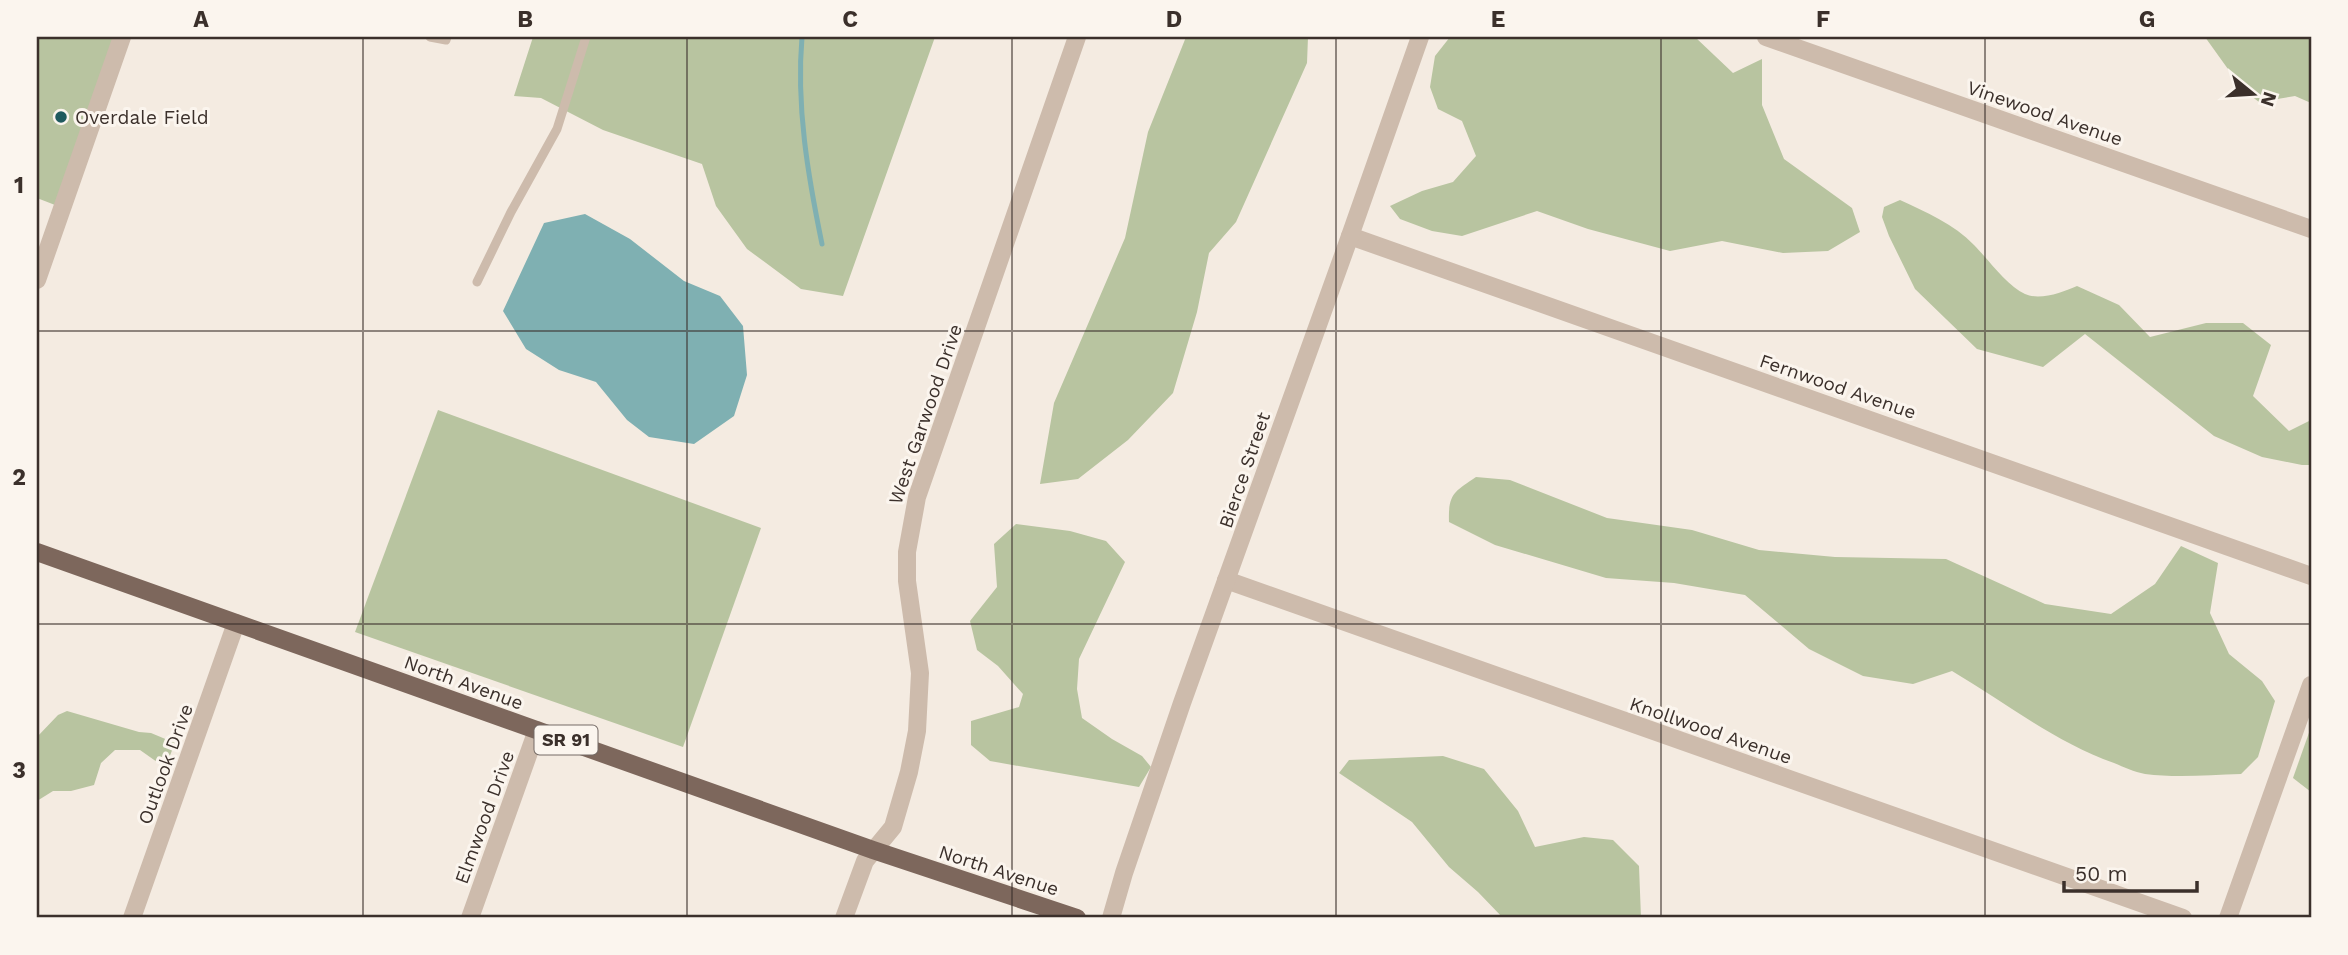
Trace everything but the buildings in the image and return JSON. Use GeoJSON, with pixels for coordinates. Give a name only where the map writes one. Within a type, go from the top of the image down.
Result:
{"type":"FeatureCollection","features":[{"type":"Feature","properties":{"kind":"main road","name":"North Avenue"},"geometry":{"type":"LineString","coordinates":[[37,552],[873,850],[1077,918]]}},
{"type":"Feature","properties":{"kind":"street"},"geometry":{"type":"LineString","coordinates":[[37,280],[122,37]]}},
{"type":"Feature","properties":{"kind":"street","name":"West Garwood Drive"},"geometry":{"type":"LineString","coordinates":[[844,918],[858,876],[873,850],[893,827],[906,785],[917,730],[920,673],[909,596],[907,552],[917,497],[1077,37]]}},
{"type":"Feature","properties":{"kind":"street","name":"Bierce Street"},"geometry":{"type":"LineString","coordinates":[[1111,918],[1128,860],[1226,580],[1420,37]]}},
{"type":"Feature","properties":{"kind":"street","name":"Vinewood Avenue"},"geometry":{"type":"LineString","coordinates":[[1766,37],[2311,229]]}},
{"type":"Feature","properties":{"kind":"street","name":"Fernwood Avenue"},"geometry":{"type":"LineString","coordinates":[[1350,236],[2311,576]]}},
{"type":"Feature","properties":{"kind":"street","name":"Knollwood Avenue"},"geometry":{"type":"LineString","coordinates":[[1226,580],[2183,918]]}},
{"type":"Feature","properties":{"kind":"street","name":"Outlook Drive"},"geometry":{"type":"LineString","coordinates":[[132,918],[236,623]]}},
{"type":"Feature","properties":{"kind":"street"},"geometry":{"type":"LineString","coordinates":[[2228,918],[2311,685]]}},
{"type":"Feature","properties":{"kind":"street","name":"Elmwood Drive"},"geometry":{"type":"LineString","coordinates":[[470,918],[537,730]]}},
{"type":"Feature","properties":{"kind":"lane"},"geometry":{"type":"LineString","coordinates":[[430,37],[441,40],[446,40],[447,37]]}},
{"type":"Feature","properties":{"kind":"lane"},"geometry":{"type":"LineString","coordinates":[[477,282],[511,212],[557,129],[586,37]]}},
{"type":"Feature","properties":{"kind":"green space","name":"Overdale Field"},"geometry":{"type":"Polygon","coordinates":[[[37,37],[114,37],[55,205],[37,198],[37,37]]]}},
{"type":"Feature","properties":{"kind":"green space"},"geometry":{"type":"Polygon","coordinates":[[[533,37],[935,37],[843,296],[801,289],[747,249],[716,206],[702,164],[603,130],[541,98],[514,96],[533,37]]]}},
{"type":"Feature","properties":{"kind":"green space"},"geometry":{"type":"Polygon","coordinates":[[[1186,37],[1308,37],[1307,63],[1236,222],[1209,253],[1197,312],[1173,393],[1128,440],[1078,479],[1040,484],[1054,403],[1125,238],[1148,132],[1186,37]]]}},
{"type":"Feature","properties":{"kind":"green space"},"geometry":{"type":"Polygon","coordinates":[[[1450,37],[1695,37],[1733,73],[1762,59],[1762,105],[1784,159],[1852,208],[1860,232],[1828,251],[1783,253],[1722,241],[1670,251],[1588,229],[1537,211],[1462,236],[1432,231],[1400,219],[1390,206],[1422,191],[1453,182],[1476,156],[1462,121],[1438,109],[1430,87],[1435,56],[1450,37]]]}},
{"type":"Feature","properties":{"kind":"green space"},"geometry":{"type":"Polygon","coordinates":[[[2205,37],[2311,37],[2311,103],[2295,96],[2259,102],[2243,90],[2205,37]]]}},
{"type":"Feature","properties":{"kind":"green space"},"geometry":{"type":"Polygon","coordinates":[[[1900,200],[1958,231],[2005,279],[2025,294],[2044,296],[2077,286],[2119,305],[2150,337],[2206,323],[2243,323],[2271,345],[2253,396],[2289,431],[2311,420],[2311,465],[2262,457],[2214,436],[2085,334],[2043,367],[1977,349],[1915,289],[1882,217],[1884,207],[1900,200]]]}},
{"type":"Feature","properties":{"kind":"green space"},"geometry":{"type":"Polygon","coordinates":[[[438,410],[761,528],[683,747],[355,632],[438,410]]]}},
{"type":"Feature","properties":{"kind":"green space"},"geometry":{"type":"Polygon","coordinates":[[[1476,477],[1510,480],[1607,518],[1692,530],[1759,550],[1835,557],[1946,559],[2045,604],[2111,614],[2155,584],[2181,546],[2218,563],[2210,613],[2229,654],[2262,681],[2275,701],[2258,757],[2241,774],[2181,776],[2141,773],[2071,744],[1952,671],[1913,684],[1863,676],[1809,649],[1745,595],[1674,583],[1606,578],[1495,545],[1449,522],[1451,499],[1462,486],[1476,477]]]}},
{"type":"Feature","properties":{"kind":"green space"},"geometry":{"type":"Polygon","coordinates":[[[1016,524],[1070,531],[1106,541],[1125,562],[1079,659],[1077,689],[1082,718],[1142,756],[1151,767],[1139,787],[990,761],[971,745],[971,721],[1019,707],[1023,694],[998,666],[977,650],[970,621],[997,587],[994,544],[1016,524]]]}},
{"type":"Feature","properties":{"kind":"green space"},"geometry":{"type":"Polygon","coordinates":[[[67,711],[151,733],[175,743],[167,763],[157,762],[140,750],[115,750],[101,763],[94,785],[71,791],[53,791],[37,801],[37,737],[58,715],[67,711]]]}},
{"type":"Feature","properties":{"kind":"green space"},"geometry":{"type":"Polygon","coordinates":[[[2311,727],[2311,792],[2293,778],[2311,727]]]}},
{"type":"Feature","properties":{"kind":"green space"},"geometry":{"type":"Polygon","coordinates":[[[1443,756],[1484,769],[1518,811],[1535,847],[1584,837],[1613,840],[1639,866],[1641,918],[1503,918],[1449,867],[1412,822],[1339,773],[1349,760],[1443,756]]]}},
{"type":"Feature","properties":{"kind":"water"},"geometry":{"type":"Polygon","coordinates":[[[585,214],[630,239],[684,281],[720,296],[743,326],[747,375],[734,416],[694,444],[649,437],[627,420],[596,382],[559,370],[526,349],[503,311],[544,223],[585,214]]]}},
{"type":"Feature","properties":{"kind":"waterway"},"geometry":{"type":"LineString","coordinates":[[802,37],[804,141],[822,244]]}},
{"type":"Feature","properties":{"kind":"place","name":"Overdale Field"},"geometry":{"type":"Point","coordinates":[61,117]}}]}
